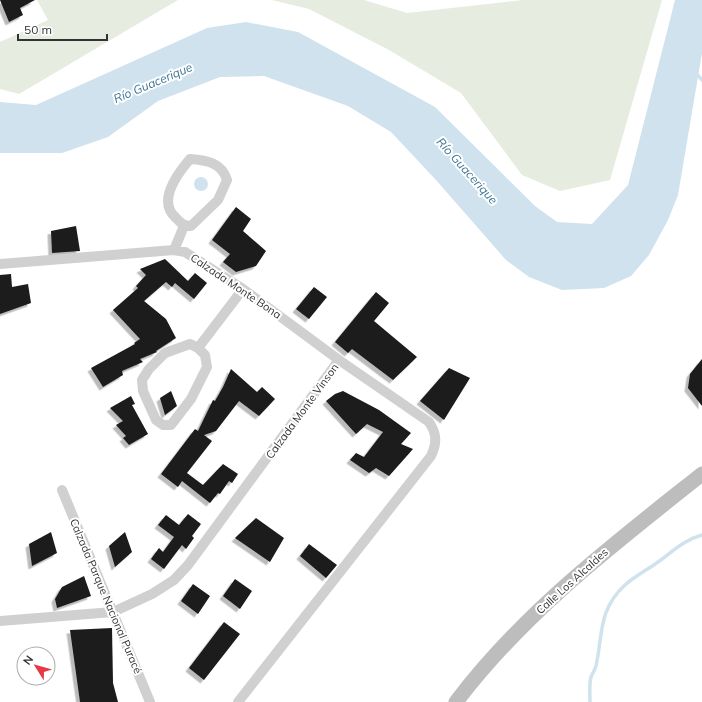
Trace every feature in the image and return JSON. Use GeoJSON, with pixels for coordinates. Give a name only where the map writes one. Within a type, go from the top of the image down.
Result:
{"type":"FeatureCollection","features":[{"type":"Feature","properties":{"kind":"main road","name":"Calle Los Alcaldes"},"geometry":{"type":"LineString","coordinates":[[456,702],[469,684],[527,621],[549,600],[588,564],[702,474]]}},
{"type":"Feature","properties":{"kind":"street"},"geometry":{"type":"LineString","coordinates":[[190,159],[213,163],[223,169],[227,180],[218,200],[191,226],[184,226],[172,214],[168,201],[172,183],[180,170],[190,159]]}},
{"type":"Feature","properties":{"kind":"street"},"geometry":{"type":"LineString","coordinates":[[174,250],[184,226]]}},
{"type":"Feature","properties":{"kind":"street","name":"Calzada Monte Bona"},"geometry":{"type":"LineString","coordinates":[[0,264],[174,250],[196,258],[243,289],[339,360]]}},
{"type":"Feature","properties":{"kind":"street"},"geometry":{"type":"LineString","coordinates":[[198,348],[243,289]]}},
{"type":"Feature","properties":{"kind":"street"},"geometry":{"type":"LineString","coordinates":[[190,344],[198,348],[205,356],[207,367],[191,399],[171,425],[163,425],[156,420],[143,391],[142,380],[149,369],[165,353],[190,344]]}},
{"type":"Feature","properties":{"kind":"street","name":"Calzada Monte Vinson"},"geometry":{"type":"LineString","coordinates":[[0,622],[113,612],[152,594],[168,584],[188,566],[339,360],[429,422],[436,437],[435,447],[431,456],[238,702]]}},
{"type":"Feature","properties":{"kind":"street","name":"Calzada Parque Nacional Puracé"},"geometry":{"type":"LineString","coordinates":[[62,490],[150,702]]}},
{"type":"Feature","properties":{"kind":"shaded area"},"geometry":{"type":"Polygon","coordinates":[[[37,0],[178,0],[19,94],[0,89],[0,42],[48,20],[37,0]]]}},
{"type":"Feature","properties":{"kind":"shaded area"},"geometry":{"type":"Polygon","coordinates":[[[272,0],[364,0],[407,13],[523,0],[662,0],[610,180],[560,191],[522,175],[461,93],[389,50],[309,9],[272,0]]]}},
{"type":"Feature","properties":{"kind":"water","name":"Río Guacerique"},"geometry":{"type":"Polygon","coordinates":[[[675,0],[702,0],[702,53],[678,195],[668,220],[649,255],[631,276],[604,288],[562,290],[529,277],[506,260],[436,180],[391,132],[348,106],[264,76],[220,77],[158,101],[108,137],[62,153],[0,153],[0,102],[36,105],[207,28],[246,22],[298,32],[435,107],[535,206],[557,222],[592,224],[628,185],[675,0]]]}},
{"type":"Feature","properties":{"kind":"water"},"geometry":{"type":"Polygon","coordinates":[[[198,177],[204,177],[208,181],[208,187],[204,191],[198,191],[194,187],[194,181],[198,177]]]}},
{"type":"Feature","properties":{"kind":"building"},"geometry":{"type":"Polygon","coordinates":[[[0,0],[35,0],[20,8],[23,15],[9,22],[0,0]]]}},
{"type":"Feature","properties":{"kind":"building"},"geometry":{"type":"Polygon","coordinates":[[[236,207],[251,219],[243,231],[266,251],[256,266],[236,272],[223,262],[230,254],[212,240],[236,207]]]}},
{"type":"Feature","properties":{"kind":"building"},"geometry":{"type":"Polygon","coordinates":[[[76,226],[80,251],[52,253],[51,231],[76,226]]]}},
{"type":"Feature","properties":{"kind":"building"},"geometry":{"type":"Polygon","coordinates":[[[165,259],[188,281],[195,273],[207,283],[194,299],[175,283],[172,287],[166,282],[144,301],[166,319],[176,338],[156,351],[157,352],[140,359],[143,362],[122,371],[123,375],[103,387],[91,368],[135,344],[134,343],[140,339],[113,310],[138,288],[136,286],[146,275],[140,269],[165,259]]]}},
{"type":"Feature","properties":{"kind":"building"},"geometry":{"type":"Polygon","coordinates":[[[11,274],[12,287],[28,284],[31,303],[0,314],[0,275],[11,274]]]}},
{"type":"Feature","properties":{"kind":"building"},"geometry":{"type":"Polygon","coordinates":[[[314,287],[327,297],[309,319],[296,309],[314,287]]]}},
{"type":"Feature","properties":{"kind":"building"},"geometry":{"type":"Polygon","coordinates":[[[376,292],[389,303],[374,321],[417,357],[393,380],[352,349],[348,353],[335,342],[376,292]]]}},
{"type":"Feature","properties":{"kind":"building"},"geometry":{"type":"Polygon","coordinates":[[[702,359],[702,406],[688,388],[690,374],[702,359]]]}},
{"type":"Feature","properties":{"kind":"building"},"geometry":{"type":"Polygon","coordinates":[[[449,368],[470,378],[444,420],[420,401],[449,368]]]}},
{"type":"Feature","properties":{"kind":"building"},"geometry":{"type":"Polygon","coordinates":[[[231,369],[257,392],[262,387],[275,399],[259,416],[239,401],[216,431],[204,435],[212,441],[187,473],[203,485],[223,464],[238,474],[232,483],[229,481],[220,494],[218,493],[210,503],[182,481],[178,487],[161,474],[195,429],[198,431],[213,400],[215,401],[223,387],[231,369]]]}},
{"type":"Feature","properties":{"kind":"building"},"geometry":{"type":"Polygon","coordinates":[[[171,391],[177,406],[165,415],[160,398],[171,391]]]}},
{"type":"Feature","properties":{"kind":"building"},"geometry":{"type":"Polygon","coordinates":[[[343,391],[379,410],[411,433],[401,444],[413,449],[389,476],[376,468],[369,473],[350,460],[356,453],[364,457],[383,432],[367,424],[356,434],[326,401],[335,394],[343,391]]]}},
{"type":"Feature","properties":{"kind":"building"},"geometry":{"type":"Polygon","coordinates":[[[131,396],[135,404],[132,405],[148,434],[129,445],[123,438],[126,436],[116,425],[123,421],[110,408],[131,396]]]}},
{"type":"Feature","properties":{"kind":"building"},"geometry":{"type":"Polygon","coordinates":[[[188,514],[201,524],[192,536],[194,538],[186,549],[182,545],[164,569],[151,559],[159,548],[163,552],[174,537],[158,525],[166,515],[179,525],[188,514]]]}},
{"type":"Feature","properties":{"kind":"building"},"geometry":{"type":"Polygon","coordinates":[[[256,518],[284,538],[270,562],[235,538],[256,518]]]}},
{"type":"Feature","properties":{"kind":"building"},"geometry":{"type":"Polygon","coordinates":[[[51,532],[57,553],[32,566],[29,544],[51,532]]]}},
{"type":"Feature","properties":{"kind":"building"},"geometry":{"type":"Polygon","coordinates":[[[125,532],[132,552],[115,567],[109,546],[125,532]]]}},
{"type":"Feature","properties":{"kind":"building"},"geometry":{"type":"Polygon","coordinates":[[[309,544],[337,565],[326,578],[300,556],[309,544]]]}},
{"type":"Feature","properties":{"kind":"building"},"geometry":{"type":"Polygon","coordinates":[[[84,576],[91,596],[57,608],[55,599],[62,587],[84,576]]]}},
{"type":"Feature","properties":{"kind":"building"},"geometry":{"type":"Polygon","coordinates":[[[235,579],[252,591],[240,609],[223,596],[235,579]]]}},
{"type":"Feature","properties":{"kind":"building"},"geometry":{"type":"Polygon","coordinates":[[[193,584],[210,596],[198,614],[181,601],[193,584]]]}},
{"type":"Feature","properties":{"kind":"building"},"geometry":{"type":"Polygon","coordinates":[[[224,622],[240,634],[204,680],[189,668],[224,622]]]}},
{"type":"Feature","properties":{"kind":"building"},"geometry":{"type":"Polygon","coordinates":[[[112,628],[113,683],[118,702],[80,702],[70,630],[112,628]]]}},
{"type":"Feature","properties":{"kind":"waterway"},"geometry":{"type":"LineString","coordinates":[[696,73],[702,80]]}},
{"type":"Feature","properties":{"kind":"waterway"},"geometry":{"type":"LineString","coordinates":[[590,702],[590,680],[596,666],[603,623],[610,604],[616,594],[625,585],[678,547],[702,535]]}}]}
